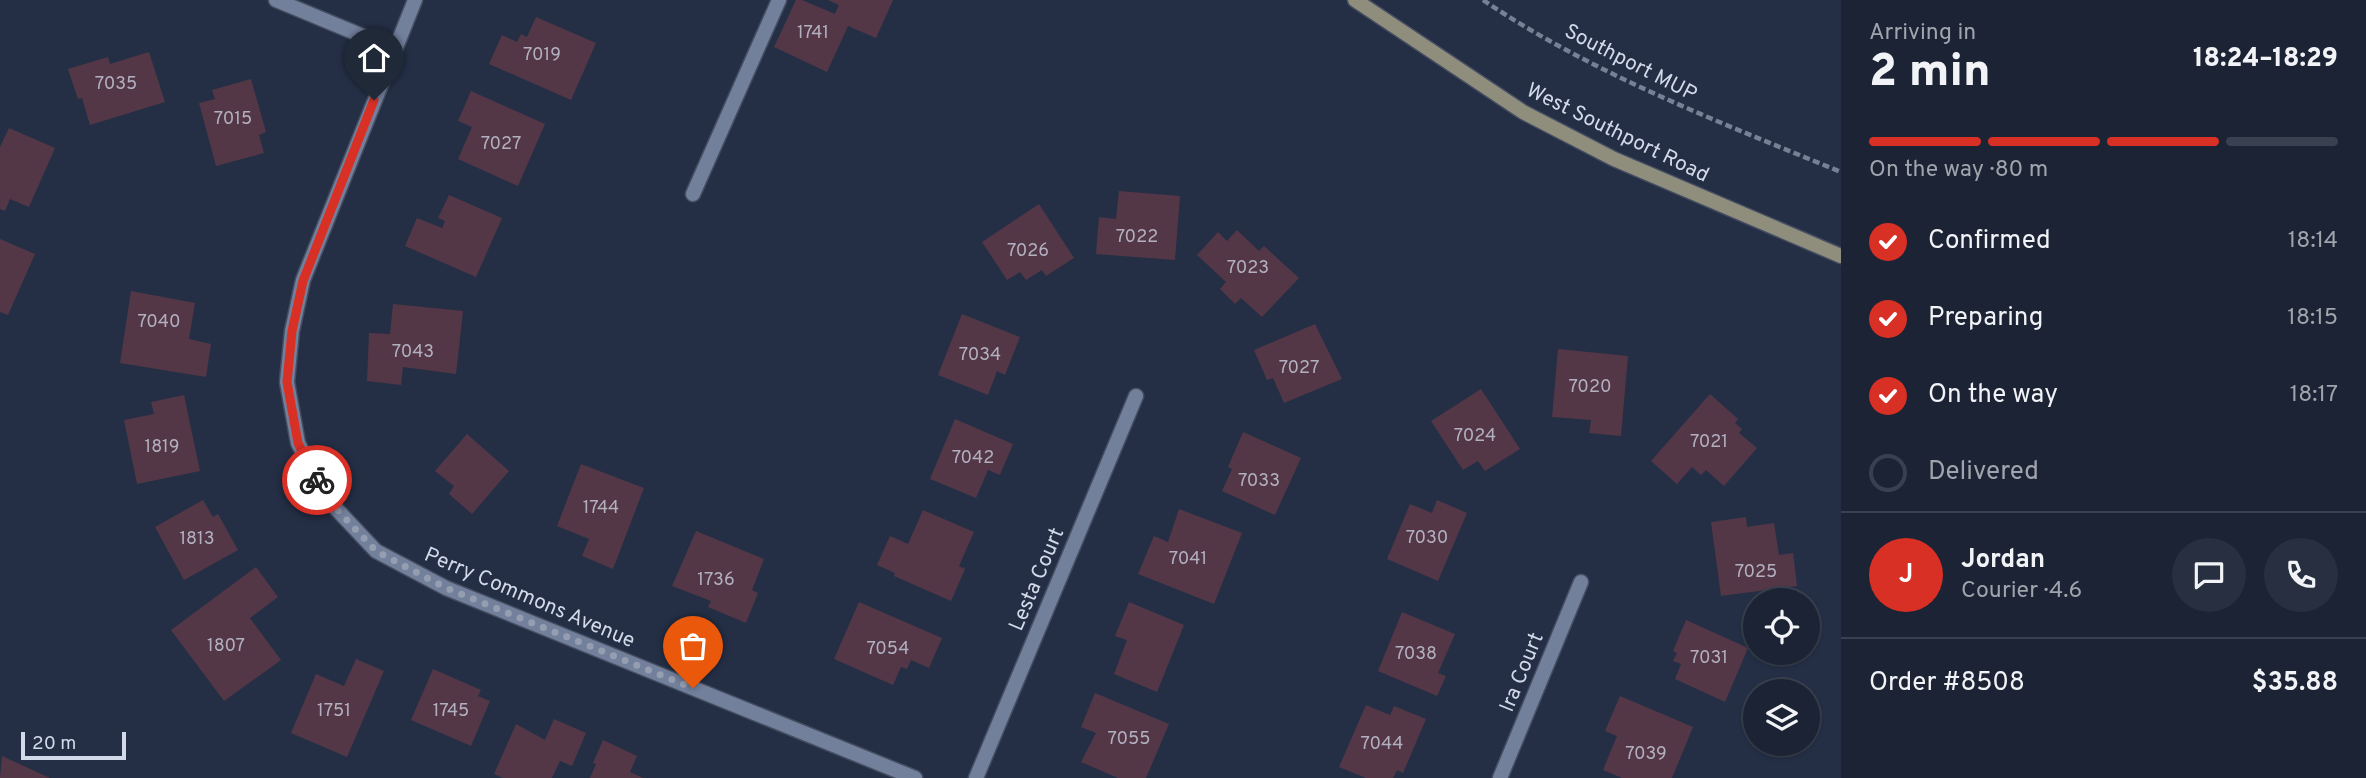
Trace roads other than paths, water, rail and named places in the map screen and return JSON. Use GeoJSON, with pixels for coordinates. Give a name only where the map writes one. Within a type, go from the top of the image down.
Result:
{"type":"FeatureCollection","features":[{"type":"Feature","properties":{"kind":"main road","name":"West Southport Road"},"geometry":{"type":"LineString","coordinates":[[1355,0],[1523,112],[1614,159],[1841,256]]}},
{"type":"Feature","properties":{"kind":"street"},"geometry":{"type":"LineString","coordinates":[[276,0],[394,49]]}},
{"type":"Feature","properties":{"kind":"street","name":"Perry Commons Avenue"},"geometry":{"type":"LineString","coordinates":[[415,0],[303,281],[292,331],[287,382],[298,443],[326,498],[376,551],[446,588],[915,778]]}},
{"type":"Feature","properties":{"kind":"street"},"geometry":{"type":"LineString","coordinates":[[693,194],[779,0]]}},
{"type":"Feature","properties":{"kind":"street","name":"Lesta Court"},"geometry":{"type":"LineString","coordinates":[[976,778],[1136,396]]}},
{"type":"Feature","properties":{"kind":"street","name":"Ira Court"},"geometry":{"type":"LineString","coordinates":[[1500,778],[1581,582]]}}]}
